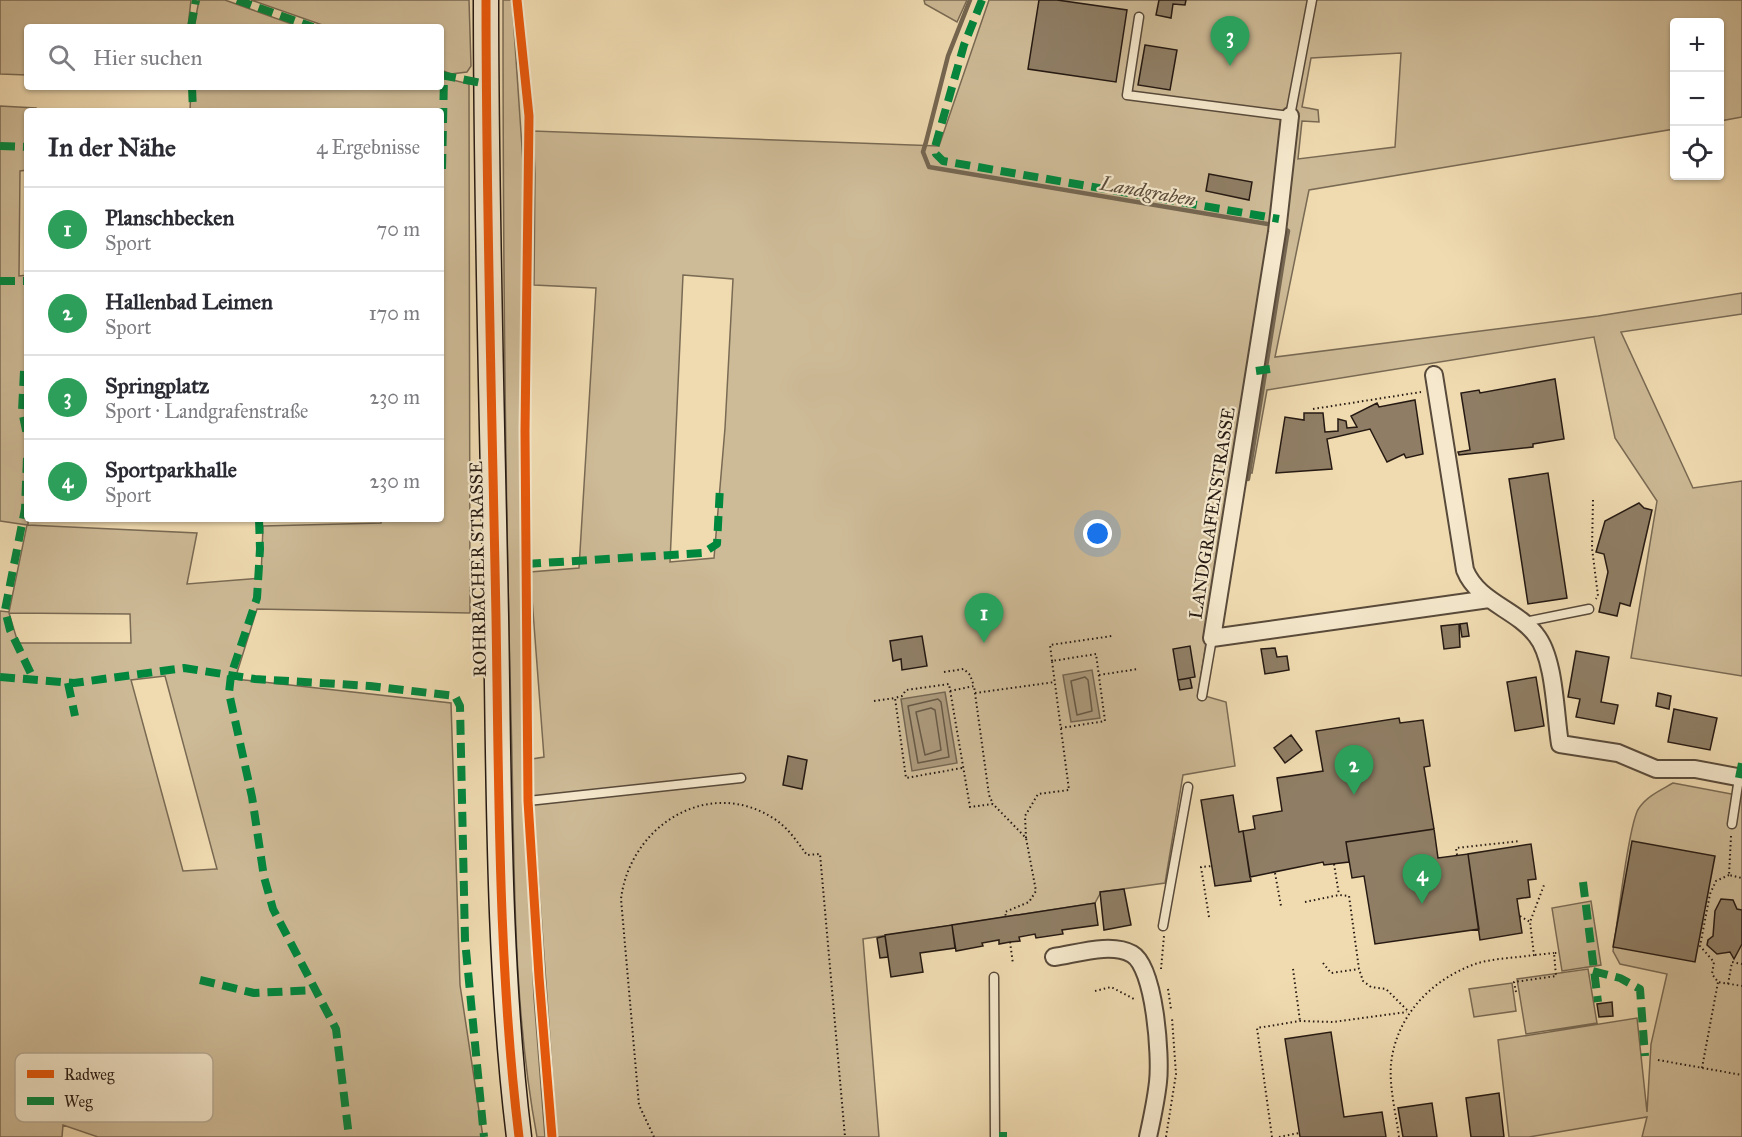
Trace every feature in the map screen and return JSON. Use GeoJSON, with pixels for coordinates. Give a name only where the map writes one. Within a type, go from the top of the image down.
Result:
{"type":"FeatureCollection","features":[{"type":"Feature","properties":{"kind":"main road","name":"ROHRBACHER STRASSE"},"geometry":{"type":"LineString","coordinates":[[486,0],[490,365],[500,800],[509,1033],[519,1137]]}},
{"type":"Feature","properties":{"kind":"street","name":"LANDGRAFENSTRASSE"},"geometry":{"type":"LineString","coordinates":[[1290,116],[1278,227],[1212,638],[1489,599]]}},
{"type":"Feature","properties":{"kind":"street"},"geometry":{"type":"LineString","coordinates":[[1435,383],[1465,570],[1476,589],[1523,623],[1538,637],[1546,655],[1560,744],[1618,753],[1656,769],[1676,768],[1741,778]]}},
{"type":"Feature","properties":{"kind":"street"},"geometry":{"type":"LineString","coordinates":[[1054,957],[1110,950],[1132,954],[1145,971],[1154,993],[1159,1065],[1148,1137]]}},
{"type":"Feature","properties":{"kind":"lane"},"geometry":{"type":"LineString","coordinates":[[1139,16],[1127,95],[1290,116],[1312,0]]}},
{"type":"Feature","properties":{"kind":"lane"},"geometry":{"type":"LineString","coordinates":[[1523,623],[1589,609]]}},
{"type":"Feature","properties":{"kind":"lane"},"geometry":{"type":"LineString","coordinates":[[1202,696],[1212,638]]}},
{"type":"Feature","properties":{"kind":"lane"},"geometry":{"type":"LineString","coordinates":[[528,801],[741,778]]}},
{"type":"Feature","properties":{"kind":"lane"},"geometry":{"type":"LineString","coordinates":[[1732,824],[1741,778]]}},
{"type":"Feature","properties":{"kind":"lane"},"geometry":{"type":"LineString","coordinates":[[1164,926],[1188,787]]}},
{"type":"Feature","properties":{"kind":"lane"},"geometry":{"type":"LineString","coordinates":[[994,977],[995,1137]]}},
{"type":"Feature","properties":{"kind":"path"},"geometry":{"type":"LineString","coordinates":[[1313,409],[1435,383]]}},
{"type":"Feature","properties":{"kind":"path"},"geometry":{"type":"LineString","coordinates":[[1589,609],[1598,596],[1592,548],[1593,500]]}},
{"type":"Feature","properties":{"kind":"path"},"geometry":{"type":"LineString","coordinates":[[1006,917],[1005,912],[1029,903],[1036,891],[1026,838],[1025,816],[1038,794],[1070,790],[1050,645],[1112,636]]}},
{"type":"Feature","properties":{"kind":"path"},"geometry":{"type":"LineString","coordinates":[[1052,661],[1096,654],[1099,675],[1105,721],[1061,728]]}},
{"type":"Feature","properties":{"kind":"path"},"geometry":{"type":"LineString","coordinates":[[945,672],[964,669],[970,675],[974,686],[989,795],[993,804],[1026,838]]}},
{"type":"Feature","properties":{"kind":"path"},"geometry":{"type":"LineString","coordinates":[[1099,675],[1138,669]]}},
{"type":"Feature","properties":{"kind":"path"},"geometry":{"type":"LineString","coordinates":[[975,693],[1055,682]]}},
{"type":"Feature","properties":{"kind":"path"},"geometry":{"type":"LineString","coordinates":[[874,701],[902,696],[906,690],[949,684],[970,807],[993,804]]}},
{"type":"Feature","properties":{"kind":"path"},"geometry":{"type":"LineString","coordinates":[[950,691],[974,686]]}},
{"type":"Feature","properties":{"kind":"path"},"geometry":{"type":"LineString","coordinates":[[895,698],[906,778],[962,768]]}},
{"type":"Feature","properties":{"kind":"path"},"geometry":{"type":"LineString","coordinates":[[654,1137],[639,1105],[621,898],[622,886],[630,863],[640,846],[649,834],[670,818],[689,809],[732,804],[753,809],[776,820],[807,855],[820,854],[845,1137]]}},
{"type":"Feature","properties":{"kind":"path"},"geometry":{"type":"LineString","coordinates":[[1729,875],[1732,824]]}},
{"type":"Feature","properties":{"kind":"path"},"geometry":{"type":"LineString","coordinates":[[1457,855],[1456,848],[1520,841]]}},
{"type":"Feature","properties":{"kind":"path"},"geometry":{"type":"LineString","coordinates":[[1334,864],[1339,895]]}},
{"type":"Feature","properties":{"kind":"path"},"geometry":{"type":"LineString","coordinates":[[1209,917],[1201,867],[1212,866]]}},
{"type":"Feature","properties":{"kind":"path"},"geometry":{"type":"LineString","coordinates":[[1275,873],[1281,906]]}},
{"type":"Feature","properties":{"kind":"path"},"geometry":{"type":"LineString","coordinates":[[1742,878],[1729,875],[1716,881],[1710,894],[1700,946],[1714,962],[1712,974],[1719,982],[1742,986]]}},
{"type":"Feature","properties":{"kind":"path"},"geometry":{"type":"LineString","coordinates":[[1534,955],[1530,922],[1544,885]]}},
{"type":"Feature","properties":{"kind":"path"},"geometry":{"type":"LineString","coordinates":[[1305,902],[1339,895],[1349,896],[1359,969],[1363,981],[1371,987],[1386,989],[1408,1012]]}},
{"type":"Feature","properties":{"kind":"path"},"geometry":{"type":"LineString","coordinates":[[1520,916],[1530,922]]}},
{"type":"Feature","properties":{"kind":"path"},"geometry":{"type":"LineString","coordinates":[[1095,991],[1111,987],[1154,993],[1164,926]]}},
{"type":"Feature","properties":{"kind":"path"},"geometry":{"type":"LineString","coordinates":[[1010,942],[1013,964]]}},
{"type":"Feature","properties":{"kind":"path"},"geometry":{"type":"LineString","coordinates":[[1400,1137],[1391,1065],[1397,1038],[1408,1012],[1431,989],[1477,963],[1559,953]]}},
{"type":"Feature","properties":{"kind":"path"},"geometry":{"type":"LineString","coordinates":[[1516,992],[1514,982],[1556,976],[1554,954]]}},
{"type":"Feature","properties":{"kind":"path"},"geometry":{"type":"LineString","coordinates":[[1728,984],[1732,962],[1742,964]]}},
{"type":"Feature","properties":{"kind":"path"},"geometry":{"type":"LineString","coordinates":[[1323,963],[1330,973],[1359,969]]}},
{"type":"Feature","properties":{"kind":"path"},"geometry":{"type":"LineString","coordinates":[[1293,969],[1300,1022]]}},
{"type":"Feature","properties":{"kind":"path"},"geometry":{"type":"LineString","coordinates":[[1702,1068],[1719,982]]}},
{"type":"Feature","properties":{"kind":"path"},"geometry":{"type":"LineString","coordinates":[[1272,1137],[1257,1028],[1300,1022],[1333,1022],[1408,1012]]}},
{"type":"Feature","properties":{"kind":"path"},"geometry":{"type":"LineString","coordinates":[[1658,1060],[1742,1075]]}},
{"type":"Feature","properties":{"kind":"path"},"geometry":{"type":"LineString","coordinates":[[1280,1137],[1299,1133]]}},
{"type":"Feature","properties":{"kind":"shaded area"},"geometry":{"type":"Polygon","coordinates":[[[0,0],[191,0],[188,24],[24,24],[24,75],[0,74],[0,0]]]}},
{"type":"Feature","properties":{"kind":"shaded area"},"geometry":{"type":"Polygon","coordinates":[[[199,0],[225,0],[292,24],[195,24],[199,0]]]}},
{"type":"Feature","properties":{"kind":"shaded area"},"geometry":{"type":"Polygon","coordinates":[[[251,0],[469,0],[471,66],[467,72],[451,74],[444,71],[444,24],[319,24],[251,0]]]}},
{"type":"Feature","properties":{"kind":"shaded area"},"geometry":{"type":"Polygon","coordinates":[[[503,0],[512,0],[524,177],[521,574],[523,752],[534,997],[545,1137],[537,1137],[529,1085],[518,979],[516,926],[506,447],[503,0]]]}},
{"type":"Feature","properties":{"kind":"shaded area"},"geometry":{"type":"Polygon","coordinates":[[[924,0],[967,0],[957,22],[925,4],[924,0]]]}},
{"type":"Feature","properties":{"kind":"shaded area"},"geometry":{"type":"Polygon","coordinates":[[[989,0],[1742,0],[1742,117],[1724,120],[1724,18],[1670,18],[1670,130],[1309,190],[1275,357],[1598,316],[1742,293],[1742,314],[1621,332],[1693,488],[1742,481],[1742,676],[1631,658],[1657,501],[1615,438],[1594,337],[1267,390],[1252,473],[1233,468],[1198,694],[1226,702],[1235,766],[1183,775],[1165,883],[1101,892],[1095,903],[863,939],[879,1137],[557,1137],[533,802],[532,759],[544,757],[530,572],[579,568],[596,288],[534,285],[533,131],[939,146],[989,0]],[[1401,53],[1311,58],[1302,107],[1318,110],[1319,122],[1302,121],[1298,159],[1395,147],[1401,53]],[[683,275],[670,562],[714,558],[725,428],[733,279],[683,275]]]}},
{"type":"Feature","properties":{"kind":"shaded area"},"geometry":{"type":"Polygon","coordinates":[[[444,78],[469,84],[470,613],[257,609],[235,679],[451,703],[460,985],[483,1137],[98,1137],[63,1125],[62,1137],[0,1137],[0,611],[9,612],[27,525],[0,521],[0,106],[36,108],[24,108],[24,170],[20,171],[19,276],[24,275],[24,522],[28,522],[28,525],[197,533],[187,584],[261,578],[263,526],[444,522],[444,108],[190,108],[191,90],[444,90],[444,78]],[[9,613],[18,643],[131,643],[130,614],[9,613]],[[165,676],[131,680],[183,871],[217,869],[165,676]]]}},
{"type":"Feature","properties":{"kind":"shaded area"},"geometry":{"type":"Polygon","coordinates":[[[1673,783],[1742,796],[1742,1137],[1642,1137],[1647,1117],[1529,1137],[1509,1137],[1498,1040],[1637,1018],[1647,1112],[1651,1044],[1667,974],[1620,964],[1613,951],[1627,853],[1635,817],[1646,800],[1673,783]]]}},
{"type":"Feature","properties":{"kind":"shaded area"},"geometry":{"type":"Polygon","coordinates":[[[1591,901],[1601,965],[1562,971],[1552,908],[1591,901]]]}},
{"type":"Feature","properties":{"kind":"shaded area"},"geometry":{"type":"Polygon","coordinates":[[[1588,969],[1597,1023],[1526,1034],[1517,979],[1588,969]]]}},
{"type":"Feature","properties":{"kind":"shaded area"},"geometry":{"type":"Polygon","coordinates":[[[1512,983],[1516,1011],[1474,1017],[1469,989],[1512,983]]]}},
{"type":"Feature","properties":{"kind":"water"},"geometry":{"type":"Polygon","coordinates":[[[1092,670],[1100,718],[1071,722],[1063,675],[1092,670]]]}},
{"type":"Feature","properties":{"kind":"water"},"geometry":{"type":"Polygon","coordinates":[[[945,692],[957,763],[912,771],[901,699],[945,692]]]}},
{"type":"Feature","properties":{"kind":"building"},"geometry":{"type":"Polygon","coordinates":[[[1039,0],[1057,0],[1127,10],[1116,82],[1028,69],[1039,0]]]}},
{"type":"Feature","properties":{"kind":"building"},"geometry":{"type":"Polygon","coordinates":[[[1159,0],[1186,0],[1185,5],[1173,4],[1171,18],[1156,15],[1159,0]]]}},
{"type":"Feature","properties":{"kind":"building"},"geometry":{"type":"Polygon","coordinates":[[[1145,45],[1177,50],[1170,90],[1138,85],[1145,45]]]}},
{"type":"Feature","properties":{"kind":"building"},"geometry":{"type":"Polygon","coordinates":[[[1209,174],[1252,182],[1249,200],[1206,191],[1209,174]]]}},
{"type":"Feature","properties":{"kind":"building"},"geometry":{"type":"Polygon","coordinates":[[[1555,379],[1564,439],[1533,444],[1533,447],[1459,455],[1458,452],[1470,450],[1461,393],[1479,390],[1480,393],[1555,379]]]}},
{"type":"Feature","properties":{"kind":"building"},"geometry":{"type":"Polygon","coordinates":[[[1415,400],[1423,454],[1406,458],[1404,454],[1387,462],[1370,429],[1327,439],[1332,469],[1276,473],[1285,417],[1304,420],[1304,413],[1323,413],[1325,432],[1338,431],[1338,419],[1346,421],[1347,428],[1357,427],[1351,416],[1377,403],[1379,407],[1415,400]]]}},
{"type":"Feature","properties":{"kind":"building"},"geometry":{"type":"Polygon","coordinates":[[[1548,473],[1567,598],[1528,604],[1509,479],[1548,473]]]}},
{"type":"Feature","properties":{"kind":"building"},"geometry":{"type":"Polygon","coordinates":[[[1639,503],[1644,508],[1652,510],[1630,606],[1620,603],[1617,616],[1599,612],[1608,572],[1604,554],[1596,552],[1605,521],[1639,503]]]}},
{"type":"Feature","properties":{"kind":"building"},"geometry":{"type":"Polygon","coordinates":[[[1467,623],[1469,636],[1462,637],[1460,624],[1467,623]]]}},
{"type":"Feature","properties":{"kind":"building"},"geometry":{"type":"Polygon","coordinates":[[[1459,624],[1460,647],[1444,649],[1441,626],[1459,624]]]}},
{"type":"Feature","properties":{"kind":"building"},"geometry":{"type":"Polygon","coordinates":[[[922,636],[927,666],[902,670],[901,659],[893,661],[890,641],[922,636]]]}},
{"type":"Feature","properties":{"kind":"building"},"geometry":{"type":"Polygon","coordinates":[[[1190,646],[1195,677],[1178,680],[1173,649],[1190,646]]]}},
{"type":"Feature","properties":{"kind":"building"},"geometry":{"type":"Polygon","coordinates":[[[1275,648],[1277,657],[1287,656],[1289,670],[1265,674],[1261,649],[1275,648]]]}},
{"type":"Feature","properties":{"kind":"building"},"geometry":{"type":"Polygon","coordinates":[[[1576,651],[1609,657],[1601,702],[1618,705],[1614,724],[1576,717],[1580,699],[1568,697],[1576,651]]]}},
{"type":"Feature","properties":{"kind":"building"},"geometry":{"type":"Polygon","coordinates":[[[1536,677],[1544,726],[1515,731],[1507,682],[1536,677]]]}},
{"type":"Feature","properties":{"kind":"building"},"geometry":{"type":"Polygon","coordinates":[[[1190,678],[1192,688],[1180,690],[1178,680],[1190,678]]]}},
{"type":"Feature","properties":{"kind":"building"},"geometry":{"type":"Polygon","coordinates":[[[1658,693],[1671,696],[1669,709],[1656,706],[1658,693]]]}},
{"type":"Feature","properties":{"kind":"building"},"geometry":{"type":"Polygon","coordinates":[[[1674,709],[1717,718],[1710,750],[1668,742],[1674,709]]]}},
{"type":"Feature","properties":{"kind":"building"},"geometry":{"type":"Polygon","coordinates":[[[1399,718],[1400,723],[1423,720],[1430,766],[1424,767],[1434,829],[1346,842],[1349,862],[1324,865],[1323,862],[1250,877],[1243,831],[1255,829],[1253,816],[1282,811],[1277,778],[1323,771],[1316,731],[1399,718]]]}},
{"type":"Feature","properties":{"kind":"building"},"geometry":{"type":"Polygon","coordinates":[[[1291,735],[1302,750],[1285,763],[1274,748],[1291,735]]]}},
{"type":"Feature","properties":{"kind":"building"},"geometry":{"type":"Polygon","coordinates":[[[788,756],[807,760],[802,789],[783,785],[788,756]]]}},
{"type":"Feature","properties":{"kind":"building"},"geometry":{"type":"Polygon","coordinates":[[[1233,795],[1239,832],[1243,831],[1251,881],[1215,886],[1201,800],[1233,795]]]}},
{"type":"Feature","properties":{"kind":"building"},"geometry":{"type":"Polygon","coordinates":[[[1434,829],[1438,858],[1468,854],[1479,929],[1375,944],[1364,876],[1352,878],[1346,842],[1434,829]]]}},
{"type":"Feature","properties":{"kind":"building"},"geometry":{"type":"Polygon","coordinates":[[[1632,841],[1715,856],[1695,962],[1613,947],[1632,841]]]}},
{"type":"Feature","properties":{"kind":"building"},"geometry":{"type":"Polygon","coordinates":[[[1531,844],[1536,879],[1528,880],[1530,897],[1517,899],[1522,933],[1480,940],[1468,854],[1531,844]]]}},
{"type":"Feature","properties":{"kind":"building"},"geometry":{"type":"Polygon","coordinates":[[[1124,889],[1131,925],[1104,930],[1100,892],[1124,889]]]}},
{"type":"Feature","properties":{"kind":"building"},"geometry":{"type":"Polygon","coordinates":[[[1721,899],[1733,900],[1737,909],[1742,910],[1742,944],[1734,959],[1730,952],[1717,954],[1707,945],[1708,940],[1713,936],[1715,911],[1721,899]]]}},
{"type":"Feature","properties":{"kind":"building"},"geometry":{"type":"Polygon","coordinates":[[[1095,903],[1098,925],[1062,930],[1063,934],[1036,938],[1035,934],[1019,937],[1020,941],[999,944],[999,940],[982,943],[983,946],[956,951],[952,925],[1095,903]]]}},
{"type":"Feature","properties":{"kind":"building"},"geometry":{"type":"Polygon","coordinates":[[[952,925],[955,948],[920,953],[923,972],[891,977],[885,935],[952,925]]]}},
{"type":"Feature","properties":{"kind":"building"},"geometry":{"type":"Polygon","coordinates":[[[885,936],[888,957],[880,958],[877,938],[885,936]]]}},
{"type":"Feature","properties":{"kind":"building"},"geometry":{"type":"Polygon","coordinates":[[[1612,1002],[1613,1016],[1599,1017],[1597,1004],[1612,1002]]]}},
{"type":"Feature","properties":{"kind":"building"},"geometry":{"type":"Polygon","coordinates":[[[1331,1032],[1344,1117],[1382,1112],[1386,1137],[1300,1137],[1285,1039],[1331,1032]]]}},
{"type":"Feature","properties":{"kind":"building"},"geometry":{"type":"Polygon","coordinates":[[[1499,1093],[1504,1137],[1471,1137],[1466,1098],[1499,1093]]]}},
{"type":"Feature","properties":{"kind":"building"},"geometry":{"type":"Polygon","coordinates":[[[1432,1103],[1437,1137],[1403,1137],[1398,1108],[1432,1103]]]}},
{"type":"Feature","properties":{"kind":"waterway","name":"Landgraben"},"geometry":{"type":"LineString","coordinates":[[970,0],[948,56],[923,152],[929,167],[1273,225]]}},
{"type":"Feature","properties":{"kind":"waterway","name":"Landgraben"},"geometry":{"type":"LineString","coordinates":[[1248,479],[1288,231],[1281,227]]}},
{"type":"Feature","properties":{"kind":"marked path"},"geometry":{"type":"LineString","coordinates":[[192,24],[196,0]]}},
{"type":"Feature","properties":{"kind":"marked path"},"geometry":{"type":"LineString","coordinates":[[237,0],[305,24]]}},
{"type":"Feature","properties":{"kind":"marked path"},"geometry":{"type":"LineString","coordinates":[[982,0],[964,45],[935,147],[936,154],[943,161],[1279,219]]}},
{"type":"Feature","properties":{"kind":"marked path"},"geometry":{"type":"LineString","coordinates":[[444,76],[486,84]]}},
{"type":"Feature","properties":{"kind":"marked path"},"geometry":{"type":"LineString","coordinates":[[192,90],[193,108]]}},
{"type":"Feature","properties":{"kind":"marked path"},"geometry":{"type":"LineString","coordinates":[[443,108],[444,90]]}},
{"type":"Feature","properties":{"kind":"marked path"},"geometry":{"type":"LineString","coordinates":[[0,146],[24,147]]}},
{"type":"Feature","properties":{"kind":"marked path"},"geometry":{"type":"LineString","coordinates":[[0,281],[24,281]]}},
{"type":"Feature","properties":{"kind":"marked path"},"geometry":{"type":"LineString","coordinates":[[1256,371],[1270,369]]}},
{"type":"Feature","properties":{"kind":"marked path"},"geometry":{"type":"LineString","coordinates":[[24,371],[22,411],[24,421]]}},
{"type":"Feature","properties":{"kind":"marked path"},"geometry":{"type":"LineString","coordinates":[[526,564],[703,553],[717,544],[720,487]]}},
{"type":"Feature","properties":{"kind":"marked path"},"geometry":{"type":"LineString","coordinates":[[24,514],[5,610],[10,630],[34,680]]}},
{"type":"Feature","properties":{"kind":"marked path"},"geometry":{"type":"LineString","coordinates":[[259,522],[257,598],[231,675],[229,693],[252,797],[264,877],[273,909],[336,1029],[349,1137]]}},
{"type":"Feature","properties":{"kind":"marked path"},"geometry":{"type":"LineString","coordinates":[[0,677],[74,683],[184,668],[255,679],[370,686],[455,696],[460,706],[465,940],[484,1137]]}},
{"type":"Feature","properties":{"kind":"marked path"},"geometry":{"type":"LineString","coordinates":[[68,683],[75,716]]}},
{"type":"Feature","properties":{"kind":"marked path"},"geometry":{"type":"LineString","coordinates":[[1739,778],[1742,763]]}},
{"type":"Feature","properties":{"kind":"marked path"},"geometry":{"type":"LineString","coordinates":[[1583,882],[1598,1002]]}},
{"type":"Feature","properties":{"kind":"marked path"},"geometry":{"type":"LineString","coordinates":[[1593,971],[1620,978],[1640,989],[1645,1056]]}},
{"type":"Feature","properties":{"kind":"marked path"},"geometry":{"type":"LineString","coordinates":[[200,980],[254,993],[317,990]]}},
{"type":"Feature","properties":{"kind":"marked path"},"geometry":{"type":"LineString","coordinates":[[1003,1132],[1003,1137]]}},
{"type":"Feature","properties":{"kind":"cycle path"},"geometry":{"type":"LineString","coordinates":[[486,0],[488,232],[501,877],[507,1008],[519,1137]]}},
{"type":"Feature","properties":{"kind":"cycle path"},"geometry":{"type":"LineString","coordinates":[[517,0],[529,116],[525,431],[528,801],[552,1137]]}},
{"type":"Feature","properties":{"kind":"place","name":"Springplatz"},"geometry":{"type":"Point","coordinates":[1230,66]}},
{"type":"Feature","properties":{"kind":"place","name":"Planschbecken"},"geometry":{"type":"Point","coordinates":[984,643]}},
{"type":"Feature","properties":{"kind":"place","name":"Hallenbad Leimen"},"geometry":{"type":"Point","coordinates":[1354,795]}},
{"type":"Feature","properties":{"kind":"place","name":"Sportparkhalle"},"geometry":{"type":"Point","coordinates":[1422,904]}}]}
